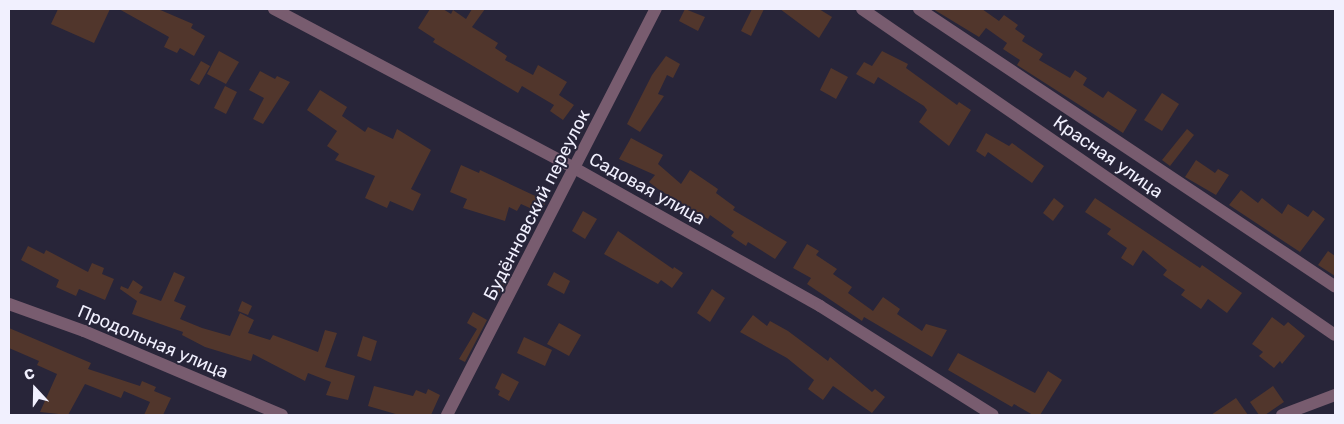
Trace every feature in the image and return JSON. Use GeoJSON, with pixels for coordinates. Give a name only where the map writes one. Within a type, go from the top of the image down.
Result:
{"type":"FeatureCollection","features":[{"type":"Feature","properties":{"kind":"street","name":"Садовая улица"},"geometry":{"type":"LineString","coordinates":[[274,9],[576,169],[820,306],[994,415]]}},
{"type":"Feature","properties":{"kind":"street","name":"Будённовский переулок"},"geometry":{"type":"LineString","coordinates":[[447,415],[576,169],[656,9]]}},
{"type":"Feature","properties":{"kind":"street","name":"Красная улица"},"geometry":{"type":"LineString","coordinates":[[862,9],[1335,335]]}},
{"type":"Feature","properties":{"kind":"street","name":"Красная улица"},"geometry":{"type":"LineString","coordinates":[[919,9],[1335,286]]}},
{"type":"Feature","properties":{"kind":"street","name":"Продольная улица"},"geometry":{"type":"LineString","coordinates":[[9,304],[84,331],[282,415]]}},
{"type":"Feature","properties":{"kind":"street"},"geometry":{"type":"LineString","coordinates":[[1282,415],[1335,395]]}},
{"type":"Feature","properties":{"kind":"building"},"geometry":{"type":"Polygon","coordinates":[[[58,9],[110,9],[94,43],[51,24],[58,9]]]}},
{"type":"Feature","properties":{"kind":"building"},"geometry":{"type":"Polygon","coordinates":[[[119,9],[158,9],[193,24],[191,28],[205,36],[194,56],[180,48],[177,53],[164,47],[169,37],[119,9]]]}},
{"type":"Feature","properties":{"kind":"building"},"geometry":{"type":"Polygon","coordinates":[[[430,9],[443,9],[451,14],[453,10],[466,19],[472,9],[485,9],[472,27],[498,43],[495,48],[507,56],[505,60],[533,75],[538,65],[567,82],[559,95],[574,105],[563,120],[550,111],[554,105],[522,86],[518,93],[433,42],[435,39],[418,28],[430,9]]]}},
{"type":"Feature","properties":{"kind":"building"},"geometry":{"type":"Polygon","coordinates":[[[685,9],[705,17],[698,31],[679,21],[685,9]]]}},
{"type":"Feature","properties":{"kind":"building"},"geometry":{"type":"Polygon","coordinates":[[[752,9],[764,9],[751,36],[741,31],[752,9]]]}},
{"type":"Feature","properties":{"kind":"building"},"geometry":{"type":"Polygon","coordinates":[[[780,9],[819,9],[832,17],[819,38],[780,9]]]}},
{"type":"Feature","properties":{"kind":"building"},"geometry":{"type":"Polygon","coordinates":[[[933,9],[982,9],[999,21],[1004,15],[1018,25],[1015,29],[1025,36],[1022,41],[1043,54],[1039,60],[1070,78],[1075,70],[1087,78],[1083,85],[1103,98],[1108,91],[1137,110],[1123,133],[1017,65],[1020,60],[1003,49],[1007,43],[986,28],[979,37],[933,9]]]}},
{"type":"Feature","properties":{"kind":"building"},"geometry":{"type":"Polygon","coordinates":[[[219,51],[239,62],[226,84],[207,74],[219,51]]]}},
{"type":"Feature","properties":{"kind":"building"},"geometry":{"type":"Polygon","coordinates":[[[882,51],[908,64],[906,68],[957,105],[959,102],[971,110],[949,146],[919,122],[927,110],[924,106],[878,77],[874,84],[856,74],[864,62],[872,66],[882,51]]]}},
{"type":"Feature","properties":{"kind":"building"},"geometry":{"type":"Polygon","coordinates":[[[666,56],[680,64],[673,78],[667,75],[658,94],[664,96],[640,132],[627,124],[652,75],[666,56]]]}},
{"type":"Feature","properties":{"kind":"building"},"geometry":{"type":"Polygon","coordinates":[[[201,61],[210,66],[199,85],[190,80],[201,61]]]}},
{"type":"Feature","properties":{"kind":"building"},"geometry":{"type":"Polygon","coordinates":[[[831,68],[848,77],[836,99],[820,90],[831,68]]]}},
{"type":"Feature","properties":{"kind":"building"},"geometry":{"type":"Polygon","coordinates":[[[260,71],[275,79],[277,76],[290,82],[263,124],[253,119],[264,98],[249,90],[260,71]]]}},
{"type":"Feature","properties":{"kind":"building"},"geometry":{"type":"Polygon","coordinates":[[[225,86],[237,92],[226,114],[214,108],[225,86]]]}},
{"type":"Feature","properties":{"kind":"building"},"geometry":{"type":"Polygon","coordinates":[[[320,90],[347,107],[342,116],[365,132],[368,127],[393,139],[397,129],[431,150],[411,189],[421,194],[413,211],[390,201],[387,208],[365,198],[375,176],[335,160],[339,154],[327,146],[337,131],[307,110],[320,90]]]}},
{"type":"Feature","properties":{"kind":"building"},"geometry":{"type":"Polygon","coordinates":[[[1162,93],[1179,104],[1162,131],[1144,120],[1162,93]]]}},
{"type":"Feature","properties":{"kind":"building"},"geometry":{"type":"Polygon","coordinates":[[[1187,129],[1194,135],[1170,166],[1162,160],[1187,129]]]}},
{"type":"Feature","properties":{"kind":"building"},"geometry":{"type":"Polygon","coordinates":[[[986,133],[1009,146],[1012,143],[1044,166],[1032,183],[988,152],[985,157],[976,151],[986,133]]]}},
{"type":"Feature","properties":{"kind":"building"},"geometry":{"type":"Polygon","coordinates":[[[631,138],[663,155],[658,164],[681,184],[690,170],[718,189],[716,193],[735,207],[733,210],[787,242],[775,259],[748,242],[746,246],[731,236],[734,232],[710,215],[708,219],[658,189],[649,182],[655,175],[619,159],[631,138]]]}},
{"type":"Feature","properties":{"kind":"building"},"geometry":{"type":"Polygon","coordinates":[[[1196,160],[1215,173],[1218,169],[1229,175],[1216,195],[1185,177],[1196,160]]]}},
{"type":"Feature","properties":{"kind":"building"},"geometry":{"type":"Polygon","coordinates":[[[461,165],[479,173],[480,170],[546,201],[541,213],[521,204],[517,211],[509,207],[505,221],[463,208],[467,199],[450,192],[461,165]]]}},
{"type":"Feature","properties":{"kind":"building"},"geometry":{"type":"Polygon","coordinates":[[[1241,190],[1258,203],[1262,198],[1282,214],[1288,204],[1308,217],[1313,210],[1325,219],[1300,252],[1229,205],[1241,190]]]}},
{"type":"Feature","properties":{"kind":"building"},"geometry":{"type":"Polygon","coordinates":[[[1054,198],[1064,206],[1053,221],[1043,213],[1054,198]]]}},
{"type":"Feature","properties":{"kind":"building"},"geometry":{"type":"Polygon","coordinates":[[[1095,198],[1200,268],[1202,265],[1242,293],[1227,313],[1208,299],[1201,309],[1181,295],[1185,290],[1163,275],[1167,270],[1143,250],[1133,266],[1121,258],[1127,248],[1107,234],[1111,229],[1085,212],[1095,198]]]}},
{"type":"Feature","properties":{"kind":"building"},"geometry":{"type":"Polygon","coordinates":[[[583,211],[597,219],[585,239],[572,231],[583,211]]]}},
{"type":"Feature","properties":{"kind":"building"},"geometry":{"type":"Polygon","coordinates":[[[618,231],[673,269],[674,267],[683,273],[672,288],[661,280],[658,284],[604,254],[618,231]]]}},
{"type":"Feature","properties":{"kind":"building"},"geometry":{"type":"Polygon","coordinates":[[[807,244],[819,251],[816,255],[837,269],[833,274],[852,287],[848,293],[873,311],[883,297],[900,309],[897,314],[922,331],[926,324],[947,330],[932,357],[864,317],[862,321],[807,284],[811,278],[793,268],[807,244]]]}},
{"type":"Feature","properties":{"kind":"building"},"geometry":{"type":"Polygon","coordinates":[[[28,246],[44,254],[46,250],[88,272],[92,263],[104,268],[102,274],[114,279],[105,300],[79,289],[76,296],[56,287],[59,280],[21,260],[28,246]]]}},
{"type":"Feature","properties":{"kind":"building"},"geometry":{"type":"Polygon","coordinates":[[[1328,251],[1335,256],[1335,276],[1318,265],[1328,251]]]}},
{"type":"Feature","properties":{"kind":"building"},"geometry":{"type":"Polygon","coordinates":[[[174,272],[185,277],[174,301],[186,306],[180,319],[202,328],[230,336],[240,313],[254,320],[248,333],[270,340],[273,335],[318,352],[325,330],[337,333],[325,367],[355,376],[348,400],[326,395],[331,382],[308,373],[305,381],[253,354],[251,361],[205,347],[182,335],[183,332],[132,314],[137,301],[120,289],[121,286],[128,289],[133,280],[143,287],[139,293],[161,301],[174,272]]]}},
{"type":"Feature","properties":{"kind":"building"},"geometry":{"type":"Polygon","coordinates":[[[554,272],[570,281],[564,294],[547,285],[554,272]]]}},
{"type":"Feature","properties":{"kind":"building"},"geometry":{"type":"Polygon","coordinates":[[[501,276],[508,279],[500,293],[494,290],[501,276]]]}},
{"type":"Feature","properties":{"kind":"building"},"geometry":{"type":"Polygon","coordinates":[[[712,289],[725,298],[710,322],[697,313],[712,289]]]}},
{"type":"Feature","properties":{"kind":"building"},"geometry":{"type":"Polygon","coordinates":[[[242,301],[252,306],[248,315],[238,311],[242,301]]]}},
{"type":"Feature","properties":{"kind":"building"},"geometry":{"type":"Polygon","coordinates":[[[473,312],[487,320],[465,362],[459,359],[477,329],[467,323],[473,312]]]}},
{"type":"Feature","properties":{"kind":"building"},"geometry":{"type":"Polygon","coordinates":[[[753,315],[767,326],[770,321],[788,331],[828,361],[830,357],[872,392],[875,389],[885,397],[872,413],[833,386],[823,400],[808,389],[814,380],[787,358],[740,332],[753,315]]]}},
{"type":"Feature","properties":{"kind":"building"},"geometry":{"type":"Polygon","coordinates":[[[1272,317],[1284,326],[1288,322],[1305,336],[1282,364],[1280,361],[1274,368],[1259,356],[1263,352],[1252,344],[1272,317]]]}},
{"type":"Feature","properties":{"kind":"building"},"geometry":{"type":"Polygon","coordinates":[[[559,323],[581,335],[569,356],[547,344],[559,323]]]}},
{"type":"Feature","properties":{"kind":"building"},"geometry":{"type":"Polygon","coordinates":[[[9,328],[91,363],[88,369],[140,386],[142,381],[156,387],[154,391],[171,398],[163,415],[144,415],[150,402],[124,391],[121,398],[85,384],[68,415],[40,412],[57,374],[37,365],[39,361],[9,348],[9,328]]]}},
{"type":"Feature","properties":{"kind":"building"},"geometry":{"type":"Polygon","coordinates":[[[363,336],[377,341],[371,361],[357,356],[363,336]]]}},
{"type":"Feature","properties":{"kind":"building"},"geometry":{"type":"Polygon","coordinates":[[[524,337],[552,350],[545,366],[517,353],[524,337]]]}},
{"type":"Feature","properties":{"kind":"building"},"geometry":{"type":"Polygon","coordinates":[[[958,353],[1035,393],[1048,371],[1062,380],[1040,415],[1033,415],[1014,404],[1012,407],[948,370],[958,353]]]}},
{"type":"Feature","properties":{"kind":"building"},"geometry":{"type":"Polygon","coordinates":[[[502,373],[519,382],[509,401],[498,395],[500,391],[495,388],[502,373]]]}},
{"type":"Feature","properties":{"kind":"building"},"geometry":{"type":"Polygon","coordinates":[[[374,386],[413,396],[416,390],[426,394],[428,389],[440,395],[431,415],[399,415],[368,406],[374,386]]]}},
{"type":"Feature","properties":{"kind":"building"},"geometry":{"type":"Polygon","coordinates":[[[1273,386],[1284,402],[1265,415],[1259,415],[1250,402],[1273,386]]]}},
{"type":"Feature","properties":{"kind":"building"},"geometry":{"type":"Polygon","coordinates":[[[1236,398],[1248,415],[1211,415],[1236,398]]]}}]}
